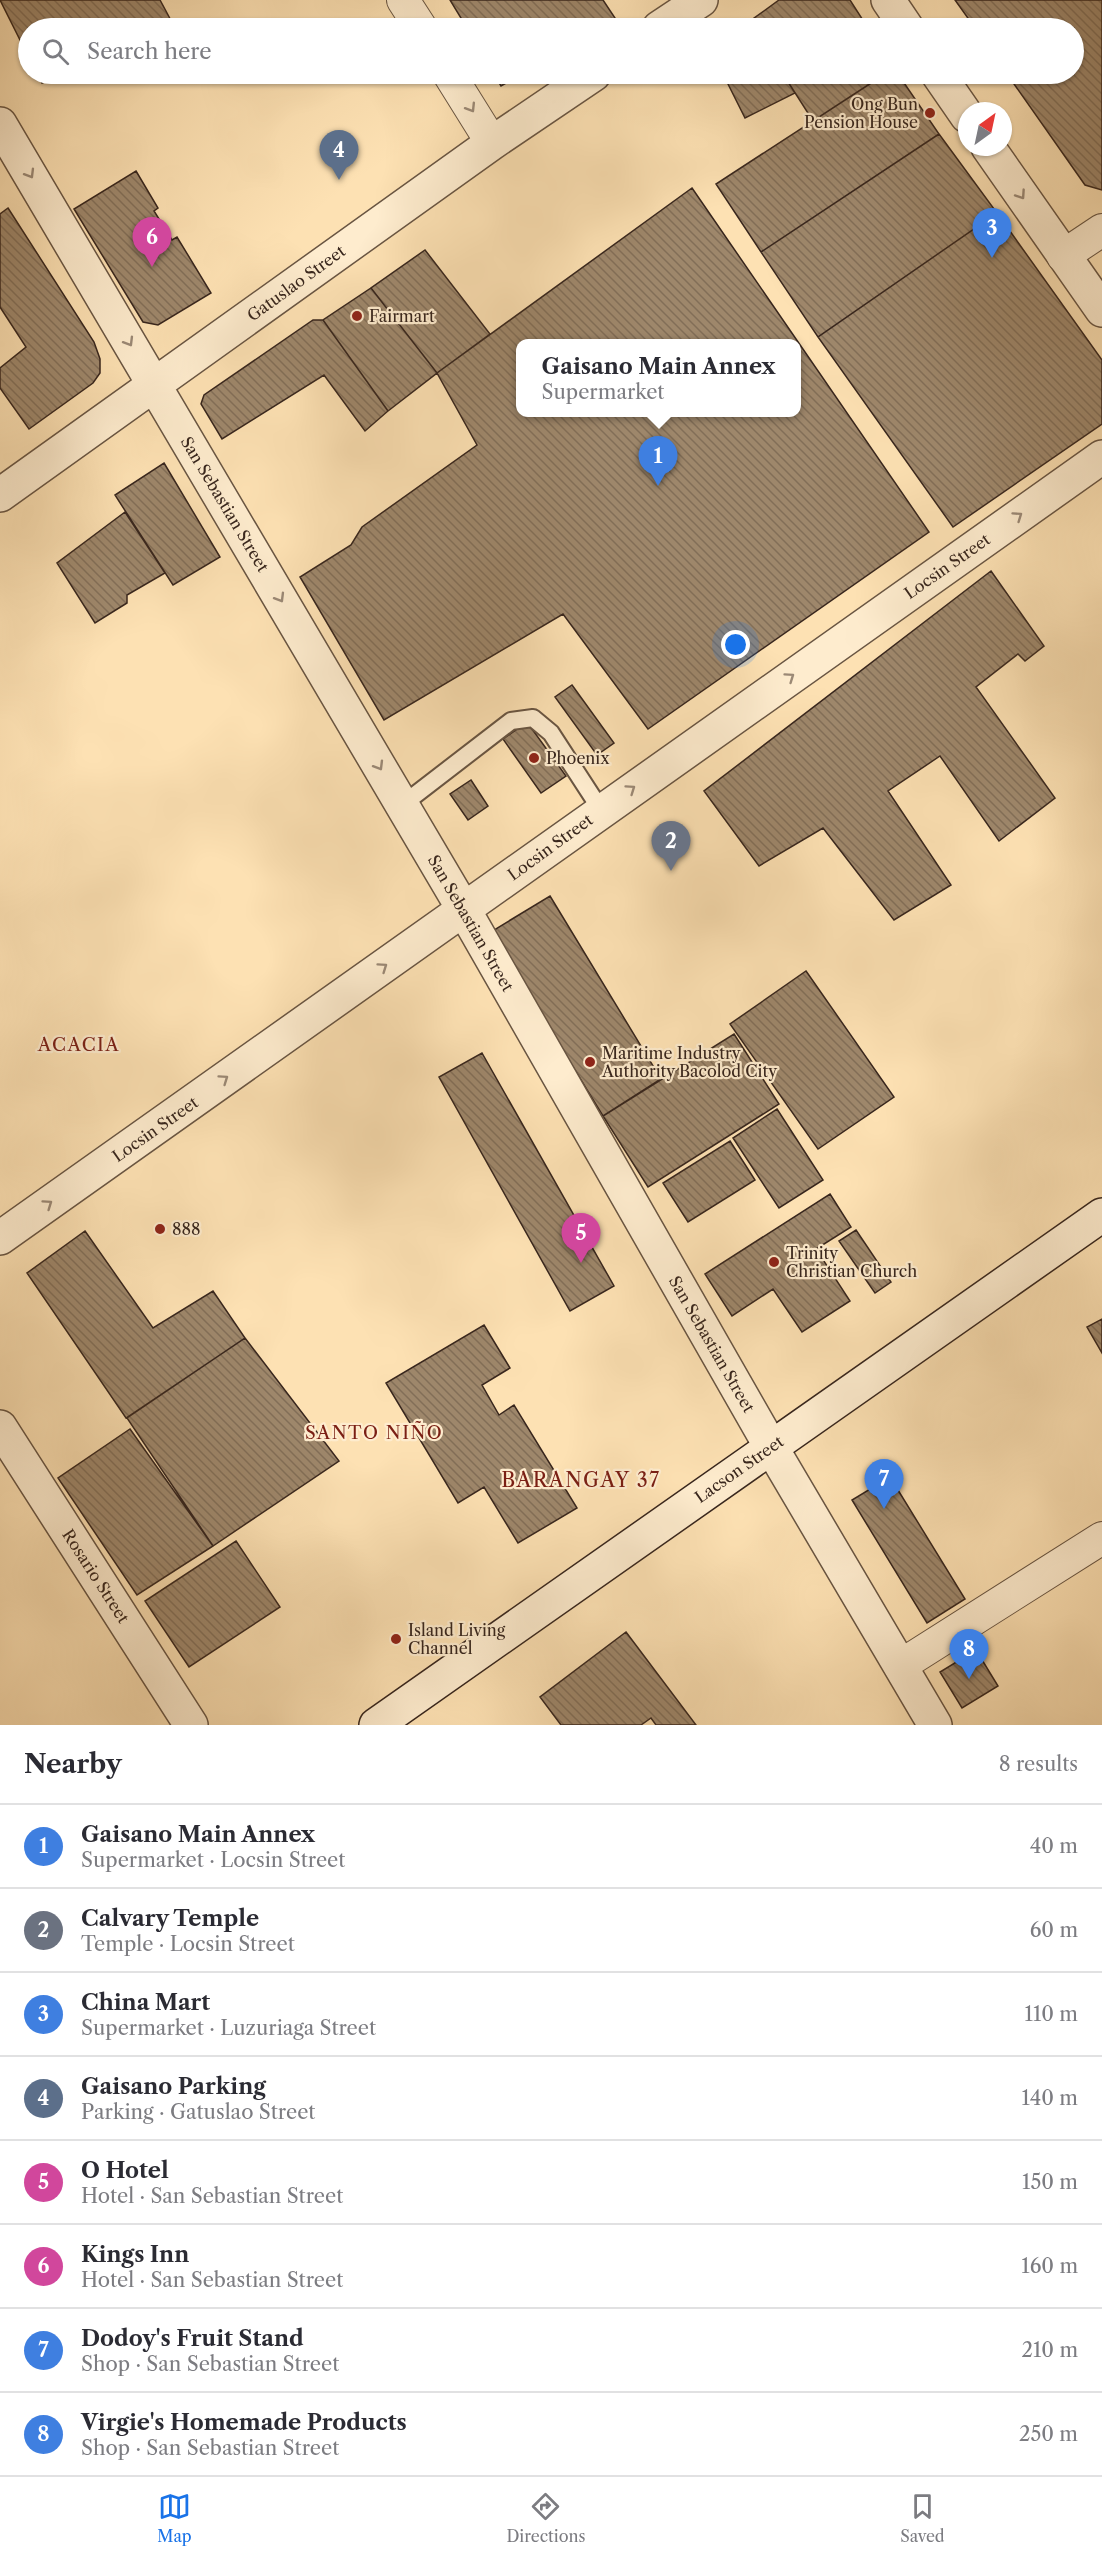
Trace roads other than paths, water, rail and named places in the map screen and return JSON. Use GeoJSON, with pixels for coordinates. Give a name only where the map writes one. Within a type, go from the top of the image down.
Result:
{"type":"FeatureCollection","features":[{"type":"Feature","properties":{"kind":"street"},"geometry":{"type":"LineString","coordinates":[[403,0],[415,18]]}},
{"type":"Feature","properties":{"kind":"street"},"geometry":{"type":"LineString","coordinates":[[674,18],[701,0]]}},
{"type":"Feature","properties":{"kind":"street"},"geometry":{"type":"LineString","coordinates":[[888,0],[900,18]]}},
{"type":"Feature","properties":{"kind":"street"},"geometry":{"type":"LineString","coordinates":[[455,84],[492,143]]}},
{"type":"Feature","properties":{"kind":"street","name":"Gatuslao Street"},"geometry":{"type":"LineString","coordinates":[[0,495],[492,143],[579,84]]}},
{"type":"Feature","properties":{"kind":"street"},"geometry":{"type":"LineString","coordinates":[[945,84],[958,103]]}},
{"type":"Feature","properties":{"kind":"street","name":"San Sebastian Street"},"geometry":{"type":"LineString","coordinates":[[0,124],[464,910],[771,1447],[935,1725]]}},
{"type":"Feature","properties":{"kind":"street"},"geometry":{"type":"LineString","coordinates":[[994,156],[1102,310]]}},
{"type":"Feature","properties":{"kind":"street"},"geometry":{"type":"LineString","coordinates":[[1063,256],[1102,230]]}},
{"type":"Feature","properties":{"kind":"street","name":"Locsin Street"},"geometry":{"type":"LineString","coordinates":[[0,1238],[1102,457]]}},
{"type":"Feature","properties":{"kind":"street","name":"Lacson Street"},"geometry":{"type":"LineString","coordinates":[[376,1725],[1102,1215]]}},
{"type":"Feature","properties":{"kind":"street","name":"Rosario Street"},"geometry":{"type":"LineString","coordinates":[[0,1427],[191,1725]]}},
{"type":"Feature","properties":{"kind":"street"},"geometry":{"type":"LineString","coordinates":[[900,1666],[1102,1538]]}},
{"type":"Feature","properties":{"kind":"lane"},"geometry":{"type":"LineString","coordinates":[[402,805],[512,720],[533,718],[551,733],[601,810]]}},
{"type":"Feature","properties":{"kind":"place","name":"Ong Bun Pension House"},"geometry":{"type":"Point","coordinates":[930,113]}},
{"type":"Feature","properties":{"kind":"place","name":"Gaisano Parking"},"geometry":{"type":"Point","coordinates":[339,180]}},
{"type":"Feature","properties":{"kind":"place","name":"China Mart"},"geometry":{"type":"Point","coordinates":[992,258]}},
{"type":"Feature","properties":{"kind":"place","name":"Kings Inn"},"geometry":{"type":"Point","coordinates":[152,267]}},
{"type":"Feature","properties":{"kind":"place","name":"Fairmart"},"geometry":{"type":"Point","coordinates":[357,316]}},
{"type":"Feature","properties":{"kind":"place","name":"Gaisano Main Annex"},"geometry":{"type":"Point","coordinates":[658,486]}},
{"type":"Feature","properties":{"kind":"place","name":"Phoenix"},"geometry":{"type":"Point","coordinates":[534,758]}},
{"type":"Feature","properties":{"kind":"place","name":"Calvary Temple"},"geometry":{"type":"Point","coordinates":[671,871]}},
{"type":"Feature","properties":{"kind":"place","name":"Maritime Industry Authority Bacolod City"},"geometry":{"type":"Point","coordinates":[590,1062]}},
{"type":"Feature","properties":{"kind":"place","name":"888"},"geometry":{"type":"Point","coordinates":[160,1229]}},
{"type":"Feature","properties":{"kind":"place","name":"Trinity Christian Church"},"geometry":{"type":"Point","coordinates":[774,1262]}},
{"type":"Feature","properties":{"kind":"place","name":"O Hotel"},"geometry":{"type":"Point","coordinates":[581,1263]}},
{"type":"Feature","properties":{"kind":"place","name":"Dodoy's Fruit Stand"},"geometry":{"type":"Point","coordinates":[884,1509]}},
{"type":"Feature","properties":{"kind":"place","name":"Island Living Channel"},"geometry":{"type":"Point","coordinates":[396,1639]}},
{"type":"Feature","properties":{"kind":"place","name":"Virgie's Homemade Products"},"geometry":{"type":"Point","coordinates":[969,1679]}},
{"type":"Feature","properties":{"kind":"district","name":"ACACIA"},"geometry":{"type":"Point","coordinates":[79,1045]}},
{"type":"Feature","properties":{"kind":"district","name":"SANTO NIÑO"},"geometry":{"type":"Point","coordinates":[374,1433]}},
{"type":"Feature","properties":{"kind":"district","name":"BARANGAY 37"},"geometry":{"type":"Point","coordinates":[581,1480]}}]}
